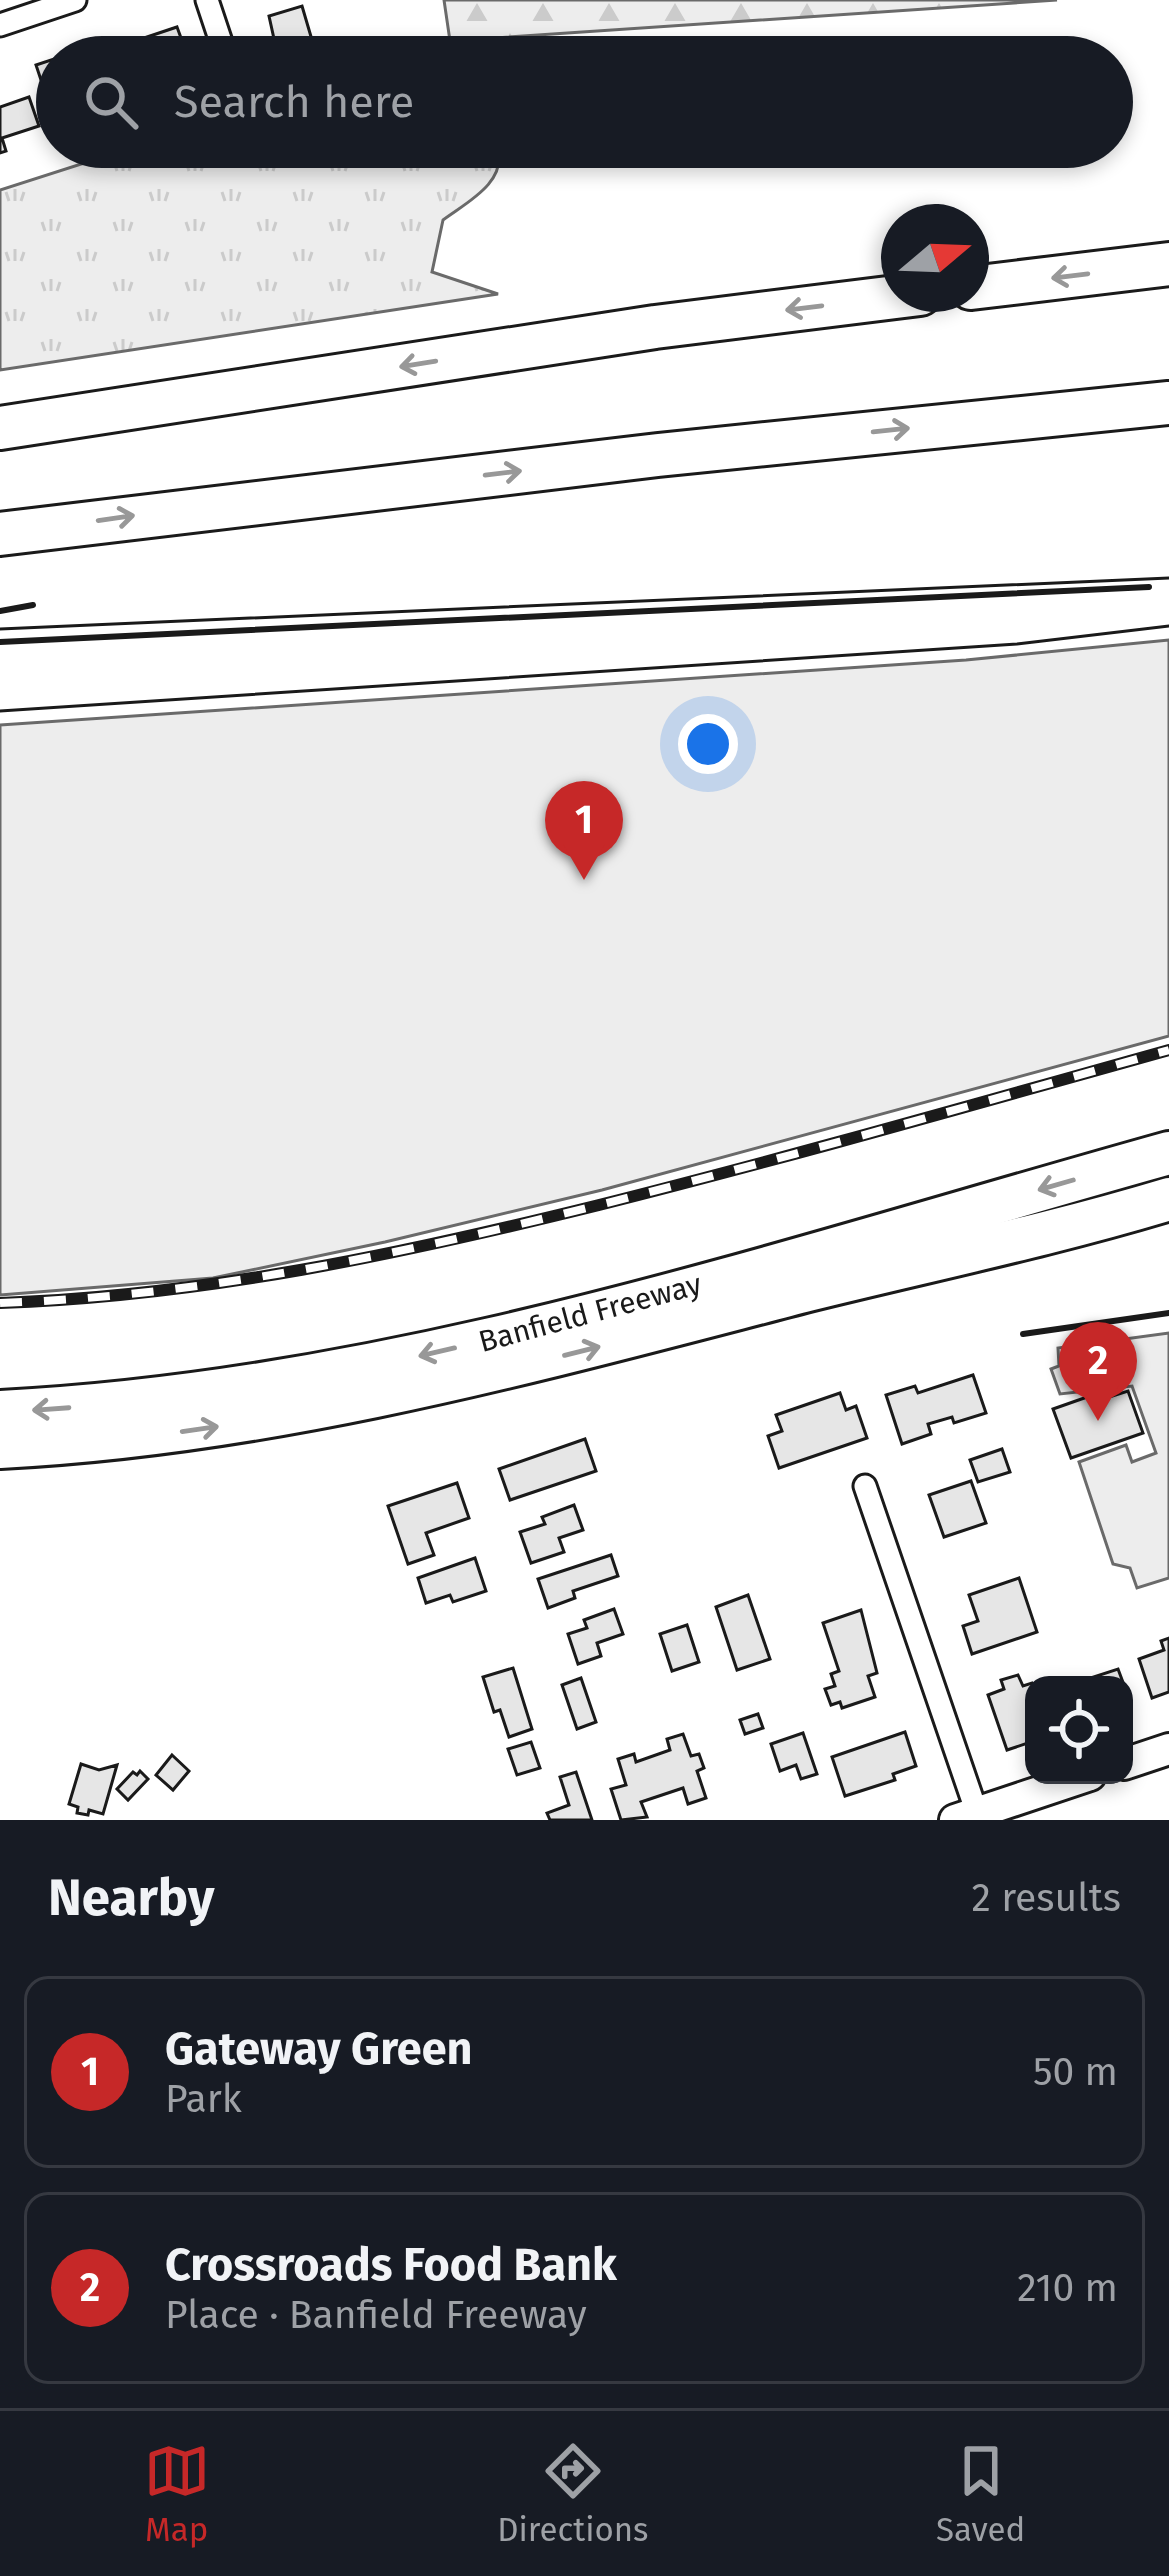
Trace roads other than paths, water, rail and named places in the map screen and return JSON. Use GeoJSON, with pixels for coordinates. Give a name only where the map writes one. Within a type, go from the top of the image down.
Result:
{"type":"FeatureCollection","features":[{"type":"Feature","properties":{"kind":"highway"},"geometry":{"type":"LineString","coordinates":[[989,286],[1169,264]]}},
{"type":"Feature","properties":{"kind":"highway"},"geometry":{"type":"LineString","coordinates":[[0,428],[655,327],[881,299]]}},
{"type":"Feature","properties":{"kind":"highway"},"geometry":{"type":"LineString","coordinates":[[0,534],[658,455],[1169,403]]}},
{"type":"Feature","properties":{"kind":"highway","name":"Banfield Freeway"},"geometry":{"type":"LineString","coordinates":[[0,1412],[221,1391],[420,1355],[639,1301],[1169,1153]]}},
{"type":"Feature","properties":{"kind":"highway","name":"Banfield Freeway"},"geometry":{"type":"LineString","coordinates":[[0,1447],[198,1430],[380,1398],[1169,1204]]}},
{"type":"Feature","properties":{"kind":"main road"},"geometry":{"type":"LineString","coordinates":[[1133,1761],[1169,1749]]}},
{"type":"Feature","properties":{"kind":"main road"},"geometry":{"type":"LineString","coordinates":[[966,1816],[1063,1784]]}},
{"type":"Feature","properties":{"kind":"street"},"geometry":{"type":"LineString","coordinates":[[0,25],[75,0]]}},
{"type":"Feature","properties":{"kind":"street"},"geometry":{"type":"LineString","coordinates":[[207,0],[219,36]]}},
{"type":"Feature","properties":{"kind":"street"},"geometry":{"type":"LineString","coordinates":[[865,1486],[966,1816]]}},
{"type":"Feature","properties":{"kind":"tram line"},"geometry":{"type":"LineString","coordinates":[[0,629],[1169,578]]}},
{"type":"Feature","properties":{"kind":"tram line"},"geometry":{"type":"LineString","coordinates":[[0,711],[1017,644],[1169,626]]}},
{"type":"Feature","properties":{"kind":"railway"},"geometry":{"type":"LineString","coordinates":[[0,1303],[227,1282],[451,1240],[742,1168],[1169,1050]]}},
{"type":"Feature","properties":{"kind":"place","name":"Gateway Green"},"geometry":{"type":"Point","coordinates":[584,880]}},
{"type":"Feature","properties":{"kind":"place","name":"Crossroads Food Bank"},"geometry":{"type":"Point","coordinates":[1098,1421]}}]}
